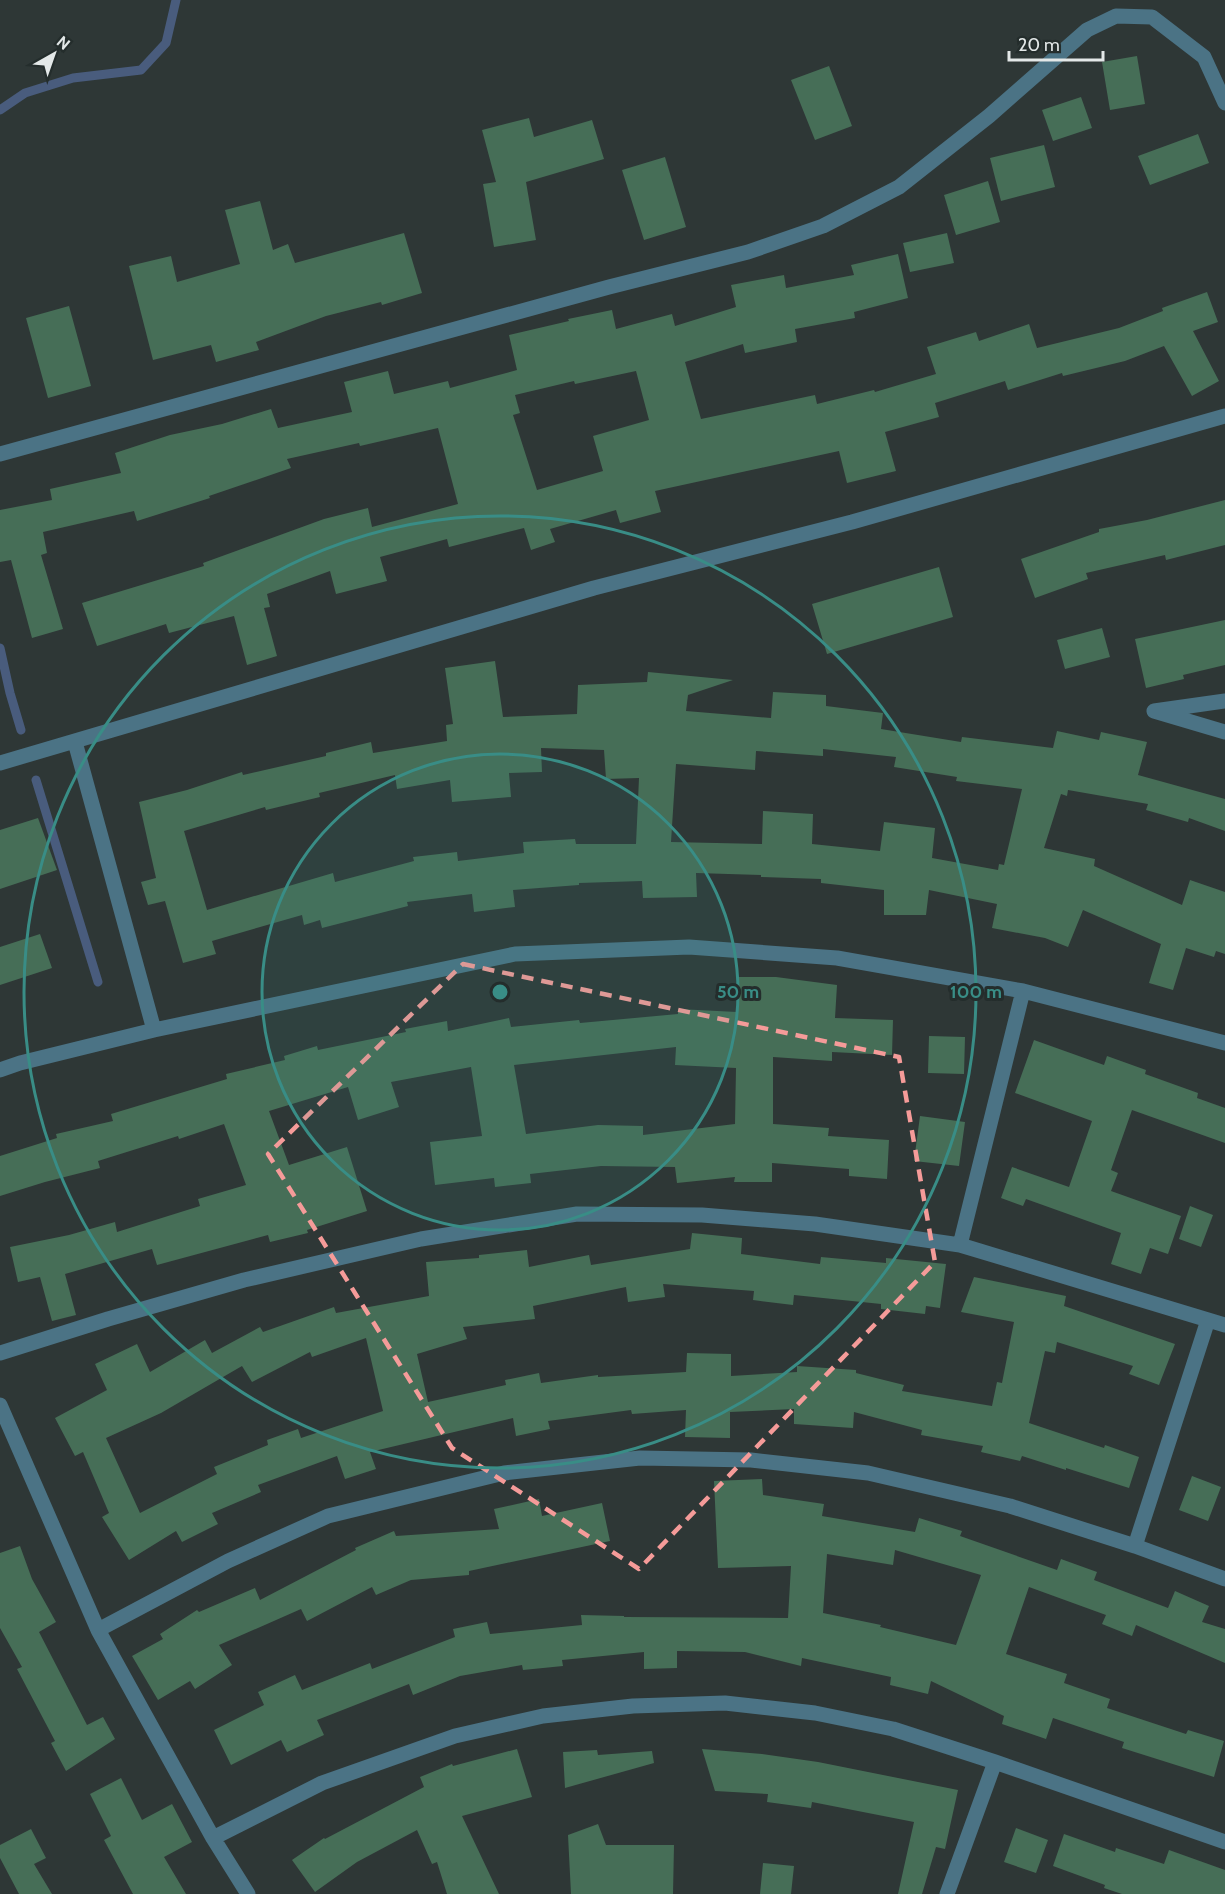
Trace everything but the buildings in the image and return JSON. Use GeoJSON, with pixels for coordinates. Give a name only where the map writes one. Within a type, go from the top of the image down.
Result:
{"type":"FeatureCollection","features":[{"type":"Feature","properties":{"kind":"street"},"geometry":{"type":"LineString","coordinates":[[0,454],[609,287],[748,252],[823,226],[899,187],[988,116],[1087,30],[1116,16],[1152,17],[1204,57],[1225,103]]}},
{"type":"Feature","properties":{"kind":"street"},"geometry":{"type":"LineString","coordinates":[[0,763],[594,588],[852,522],[1225,416]]}},
{"type":"Feature","properties":{"kind":"street"},"geometry":{"type":"LineString","coordinates":[[1225,701],[1154,711],[1225,732]]}},
{"type":"Feature","properties":{"kind":"street"},"geometry":{"type":"LineString","coordinates":[[75,742],[154,1030]]}},
{"type":"Feature","properties":{"kind":"street"},"geometry":{"type":"LineString","coordinates":[[0,1070],[154,1030],[514,954],[688,947],[837,958],[1023,991],[1225,1042]]}},
{"type":"Feature","properties":{"kind":"street"},"geometry":{"type":"LineString","coordinates":[[960,1245],[1023,991]]}},
{"type":"Feature","properties":{"kind":"street"},"geometry":{"type":"LineString","coordinates":[[0,1353],[108,1319],[256,1278],[421,1239],[576,1214],[713,1215],[815,1224],[960,1245],[1225,1325]]}},
{"type":"Feature","properties":{"kind":"street"},"geometry":{"type":"LineString","coordinates":[[1135,1546],[1208,1320]]}},
{"type":"Feature","properties":{"kind":"street"},"geometry":{"type":"LineString","coordinates":[[0,1405],[98,1630],[213,1838],[248,1894]]}},
{"type":"Feature","properties":{"kind":"street"},"geometry":{"type":"LineString","coordinates":[[98,1630],[228,1561],[328,1516],[504,1473],[640,1458],[751,1460],[868,1473],[1010,1506],[1135,1546],[1225,1579]]}},
{"type":"Feature","properties":{"kind":"street"},"geometry":{"type":"LineString","coordinates":[[213,1838],[322,1783],[455,1736],[543,1716],[633,1706],[725,1702],[815,1713],[893,1730],[995,1762],[1225,1842]]}},
{"type":"Feature","properties":{"kind":"street"},"geometry":{"type":"LineString","coordinates":[[947,1894],[995,1762]]}},
{"type":"Feature","properties":{"kind":"highlighted area"},"geometry":{"type":"Polygon","coordinates":[[[463,964],[899,1057],[935,1262],[639,1569],[452,1448],[268,1154],[463,964]]]}},
{"type":"Feature","properties":{"kind":"waterway"},"geometry":{"type":"LineString","coordinates":[[0,110],[25,93],[73,78],[141,70],[166,43],[176,0]]}},
{"type":"Feature","properties":{"kind":"waterway"},"geometry":{"type":"LineString","coordinates":[[0,648],[21,730]]}},
{"type":"Feature","properties":{"kind":"waterway"},"geometry":{"type":"LineString","coordinates":[[36,780],[98,982]]}}]}
